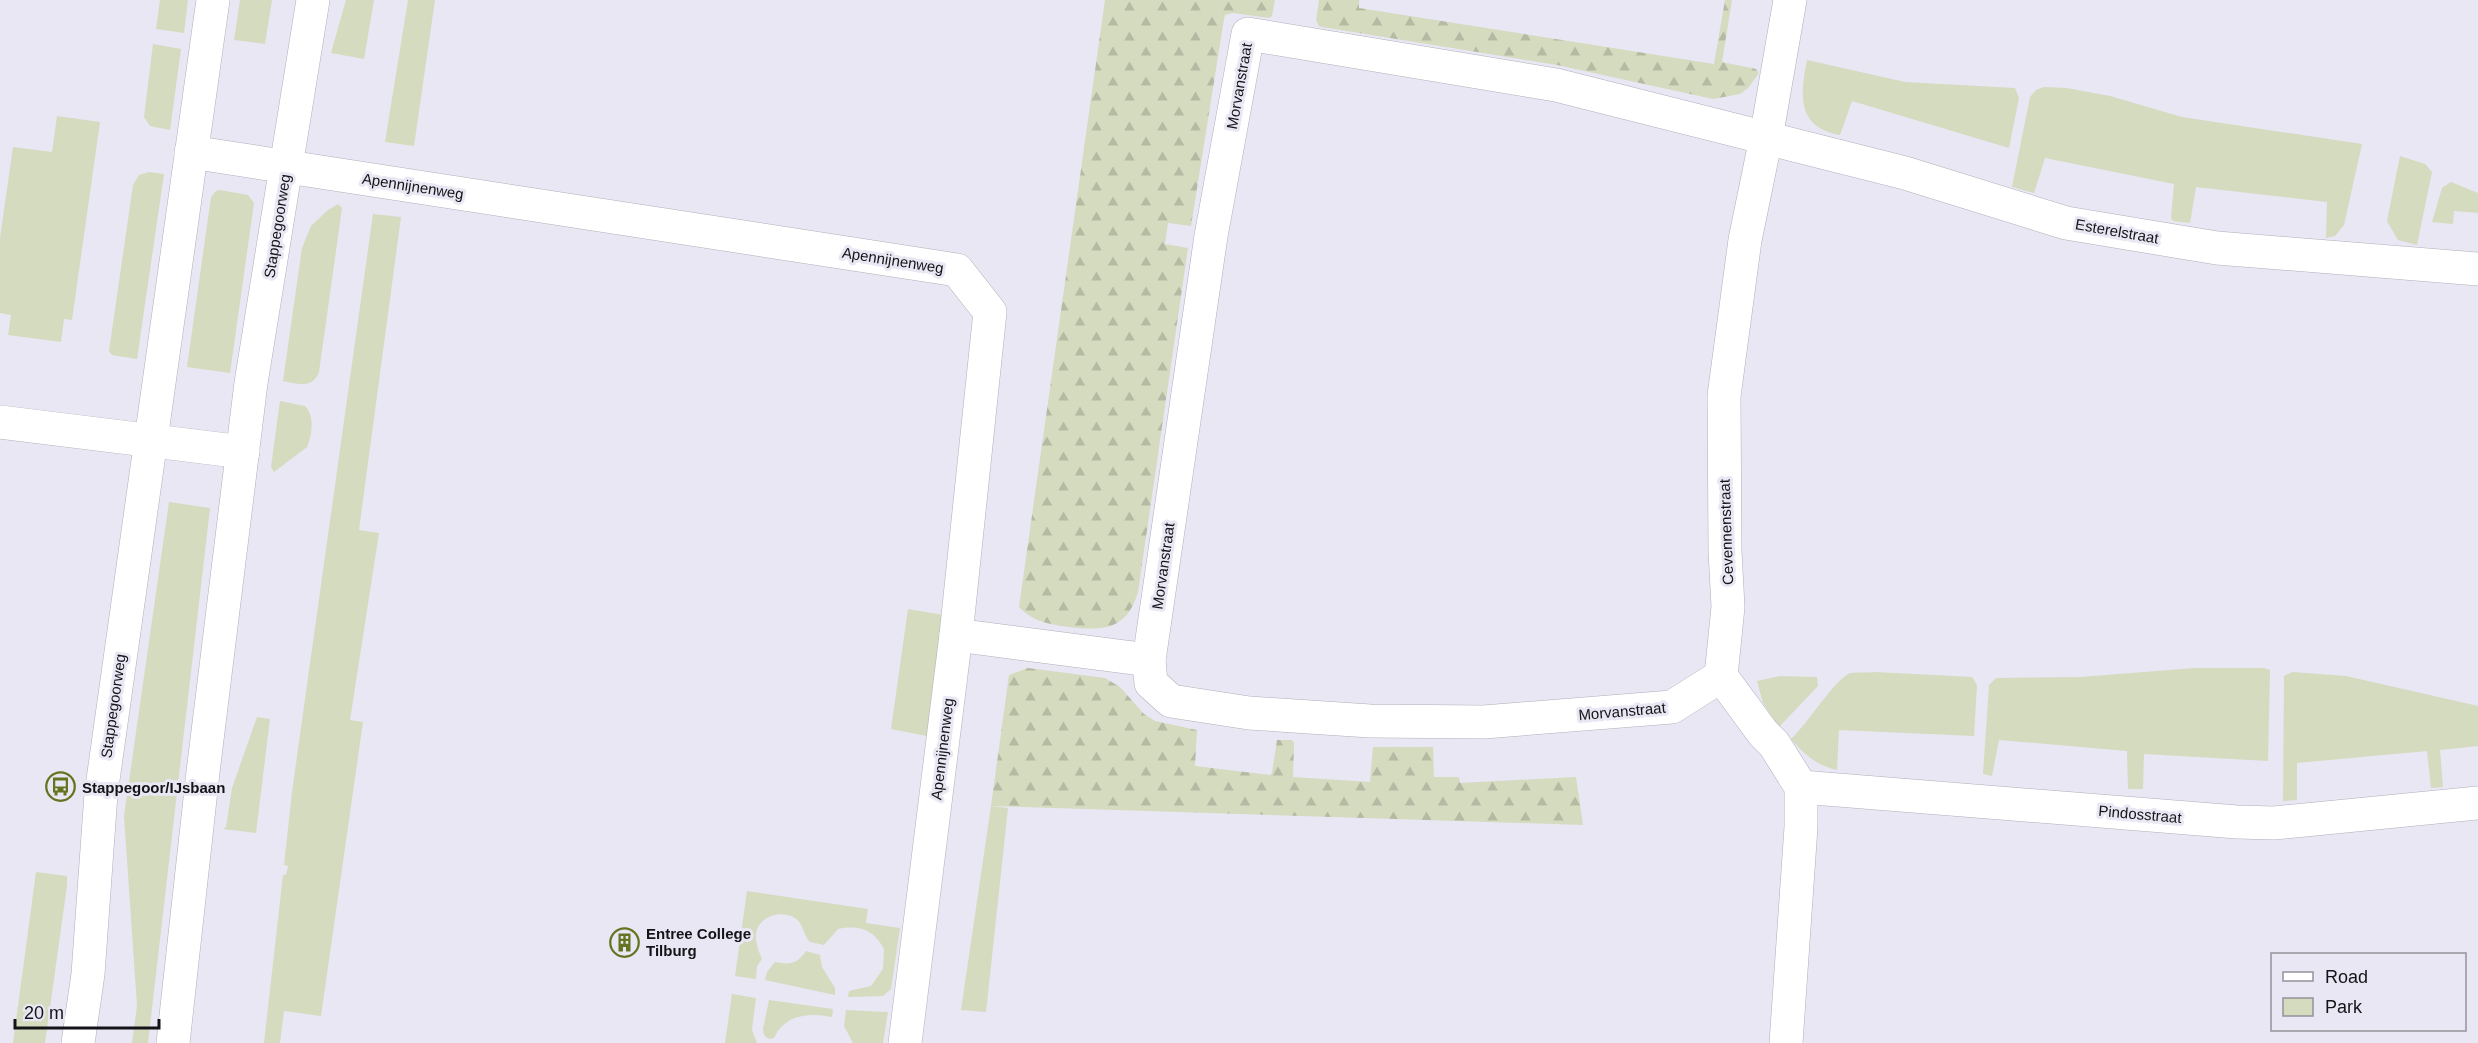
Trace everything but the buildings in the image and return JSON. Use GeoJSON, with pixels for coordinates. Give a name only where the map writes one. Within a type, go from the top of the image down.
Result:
{"type":"FeatureCollection","features":[{"type":"Feature","properties":{"kind":"street","name":"Stappegoorweg"},"geometry":{"type":"LineString","coordinates":[[78,1043],[88,974],[101,794],[213,0]]}},
{"type":"Feature","properties":{"kind":"street","name":"Stappegoorweg"},"geometry":{"type":"LineString","coordinates":[[173,1043],[203,772],[251,383],[313,0]]}},
{"type":"Feature","properties":{"kind":"street","name":"Cevennenstraat"},"geometry":{"type":"LineString","coordinates":[[1721,676],[1728,607],[1725,551],[1725,396],[1745,240],[1766,138],[1790,0]]}},
{"type":"Feature","properties":{"kind":"street","name":"Morvanstraat"},"geometry":{"type":"LineString","coordinates":[[1721,676],[1671,708],[1484,722],[1370,722],[1249,713],[1171,701],[1151,683],[1149,660],[1211,236],[1248,34],[1556,85],[1766,138]]}},
{"type":"Feature","properties":{"kind":"street","name":"Esterelstraat"},"geometry":{"type":"LineString","coordinates":[[1766,138],[1905,173],[2066,223],[2217,248],[2478,269]]}},
{"type":"Feature","properties":{"kind":"street","name":"Apennijnenweg"},"geometry":{"type":"LineString","coordinates":[[191,152],[957,270],[990,312],[956,635],[905,1043]]}},
{"type":"Feature","properties":{"kind":"street"},"geometry":{"type":"LineString","coordinates":[[0,422],[243,452]]}},
{"type":"Feature","properties":{"kind":"street"},"geometry":{"type":"LineString","coordinates":[[956,635],[1149,660]]}},
{"type":"Feature","properties":{"kind":"street"},"geometry":{"type":"LineString","coordinates":[[1721,676],[1763,733],[1774,744],[1801,787],[1801,827],[1786,1043]]}},
{"type":"Feature","properties":{"kind":"street","name":"Pindosstraat"},"geometry":{"type":"LineString","coordinates":[[1801,787],[2237,822],[2274,823],[2478,803]]}},
{"type":"Feature","properties":{"kind":"green space"},"geometry":{"type":"Polygon","coordinates":[[[160,0],[188,0],[184,33],[156,29],[160,0]]]}},
{"type":"Feature","properties":{"kind":"green space"},"geometry":{"type":"Polygon","coordinates":[[[240,0],[272,0],[265,44],[234,40],[240,0]]]}},
{"type":"Feature","properties":{"kind":"green space"},"geometry":{"type":"Polygon","coordinates":[[[346,0],[374,0],[364,59],[331,53],[346,0]]]}},
{"type":"Feature","properties":{"kind":"green space"},"geometry":{"type":"Polygon","coordinates":[[[408,0],[435,0],[414,146],[385,142],[408,0]]]}},
{"type":"Feature","properties":{"kind":"green space"},"geometry":{"type":"Polygon","coordinates":[[[1105,0],[1275,0],[1272,16],[1269,18],[1233,13],[1225,15],[1191,226],[1168,223],[1165,244],[1188,248],[1138,592],[1133,605],[1120,621],[1103,628],[1093,629],[1048,623],[1030,616],[1019,607],[1105,0]]]}},
{"type":"Feature","properties":{"kind":"green space"},"geometry":{"type":"Polygon","coordinates":[[[1319,0],[1359,0],[1359,8],[1714,64],[1725,0],[1732,0],[1722,62],[1756,69],[1759,73],[1748,88],[1740,94],[1713,99],[1557,65],[1322,27],[1316,20],[1319,0]]]}},
{"type":"Feature","properties":{"kind":"green space"},"geometry":{"type":"Polygon","coordinates":[[[153,44],[181,49],[170,130],[150,126],[144,117],[153,44]]]}},
{"type":"Feature","properties":{"kind":"green space"},"geometry":{"type":"Polygon","coordinates":[[[1807,60],[1905,82],[2015,88],[2019,98],[2009,148],[1852,101],[1840,135],[1825,131],[1808,116],[1804,106],[1803,84],[1807,60]]]}},
{"type":"Feature","properties":{"kind":"green space"},"geometry":{"type":"Polygon","coordinates":[[[2044,87],[2067,88],[2110,96],[2182,117],[2362,144],[2344,225],[2335,236],[2326,238],[2327,202],[2196,187],[2190,223],[2173,221],[2171,218],[2174,184],[2045,158],[2034,193],[2012,187],[2030,97],[2036,90],[2044,87]]]}},
{"type":"Feature","properties":{"kind":"green space"},"geometry":{"type":"Polygon","coordinates":[[[57,116],[100,122],[72,320],[64,319],[61,342],[8,335],[11,315],[0,313],[0,238],[13,147],[52,152],[57,116]]]}},
{"type":"Feature","properties":{"kind":"green space"},"geometry":{"type":"Polygon","coordinates":[[[2400,156],[2425,164],[2432,172],[2417,245],[2398,240],[2387,221],[2400,156]]]}},
{"type":"Feature","properties":{"kind":"green space"},"geometry":{"type":"Polygon","coordinates":[[[149,172],[164,174],[137,359],[112,355],[109,351],[133,185],[139,175],[149,172]]]}},
{"type":"Feature","properties":{"kind":"green space"},"geometry":{"type":"Polygon","coordinates":[[[2451,182],[2478,193],[2478,213],[2454,211],[2453,224],[2432,222],[2442,188],[2451,182]]]}},
{"type":"Feature","properties":{"kind":"green space"},"geometry":{"type":"Polygon","coordinates":[[[220,190],[248,195],[254,203],[230,373],[187,367],[211,197],[220,190]]]}},
{"type":"Feature","properties":{"kind":"green space"},"geometry":{"type":"Polygon","coordinates":[[[338,204],[342,208],[319,372],[309,383],[283,381],[302,248],[311,226],[338,204]]]}},
{"type":"Feature","properties":{"kind":"green space"},"geometry":{"type":"Polygon","coordinates":[[[373,214],[401,217],[359,530],[379,533],[350,720],[363,722],[321,1016],[284,1011],[280,1043],[264,1043],[283,875],[286,875],[288,866],[284,865],[292,792],[373,214]]]}},
{"type":"Feature","properties":{"kind":"green space"},"geometry":{"type":"Polygon","coordinates":[[[280,401],[305,406],[310,415],[311,431],[307,447],[274,472],[271,467],[280,401]]]}},
{"type":"Feature","properties":{"kind":"green space"},"geometry":{"type":"Polygon","coordinates":[[[169,502],[210,508],[148,1043],[132,1043],[137,1006],[124,816],[169,502]]]}},
{"type":"Feature","properties":{"kind":"green space"},"geometry":{"type":"Polygon","coordinates":[[[908,609],[944,615],[927,736],[891,729],[908,609]]]}},
{"type":"Feature","properties":{"kind":"green space"},"geometry":{"type":"Polygon","coordinates":[[[1028,668],[1105,678],[1120,687],[1144,714],[1155,721],[1197,730],[1195,766],[1270,775],[1277,740],[1292,740],[1294,743],[1293,777],[1370,782],[1373,747],[1433,747],[1434,777],[1459,777],[1460,783],[1576,777],[1583,825],[991,806],[1009,675],[1028,668]]]}},
{"type":"Feature","properties":{"kind":"green space"},"geometry":{"type":"Polygon","coordinates":[[[2195,668],[2264,668],[2270,670],[2268,761],[2144,754],[2143,789],[2128,789],[2127,751],[1999,740],[1992,776],[1983,774],[1989,685],[1996,678],[2080,677],[2195,668]]]}},
{"type":"Feature","properties":{"kind":"green space"},"geometry":{"type":"Polygon","coordinates":[[[2292,672],[2346,676],[2478,706],[2478,746],[2440,750],[2443,787],[2431,788],[2427,751],[2297,763],[2297,800],[2283,801],[2284,676],[2292,672]]]}},
{"type":"Feature","properties":{"kind":"green space"},"geometry":{"type":"Polygon","coordinates":[[[1851,673],[1972,677],[1977,685],[1974,736],[1839,730],[1837,770],[1811,759],[1791,739],[1845,676],[1851,673]]]}},
{"type":"Feature","properties":{"kind":"green space"},"geometry":{"type":"Polygon","coordinates":[[[1780,676],[1817,677],[1818,686],[1779,727],[1763,703],[1757,681],[1780,676]]]}},
{"type":"Feature","properties":{"kind":"green space"},"geometry":{"type":"Polygon","coordinates":[[[257,717],[270,719],[256,833],[223,829],[226,827],[232,788],[257,717]]]}},
{"type":"Feature","properties":{"kind":"green space"},"geometry":{"type":"Polygon","coordinates":[[[991,806],[1008,808],[986,1012],[961,1010],[991,806]]]}},
{"type":"Feature","properties":{"kind":"green space"},"geometry":{"type":"Polygon","coordinates":[[[36,872],[67,876],[67,886],[45,1043],[13,1043],[36,872]]]}},
{"type":"Feature","properties":{"kind":"green space"},"geometry":{"type":"Polygon","coordinates":[[[747,891],[868,909],[866,923],[900,928],[891,989],[883,996],[848,997],[849,991],[871,986],[883,969],[884,949],[870,933],[859,928],[838,929],[824,945],[810,942],[798,920],[780,914],[765,919],[758,927],[756,939],[762,959],[757,966],[756,979],[735,976],[747,891]]]}},
{"type":"Feature","properties":{"kind":"green space"},"geometry":{"type":"Polygon","coordinates":[[[806,951],[820,955],[822,967],[835,988],[835,995],[765,980],[767,972],[775,962],[793,963],[806,951]]]}},
{"type":"Feature","properties":{"kind":"green space"},"geometry":{"type":"Polygon","coordinates":[[[732,994],[756,998],[752,1030],[757,1043],[725,1043],[732,994]]]}},
{"type":"Feature","properties":{"kind":"green space"},"geometry":{"type":"Polygon","coordinates":[[[769,1000],[833,1009],[832,1017],[806,1015],[798,1017],[784,1024],[774,1038],[769,1039],[764,1035],[763,1029],[769,1000]]]}},
{"type":"Feature","properties":{"kind":"green space"},"geometry":{"type":"Polygon","coordinates":[[[846,1010],[888,1012],[883,1043],[853,1043],[844,1026],[846,1010]]]}},
{"type":"Feature","properties":{"kind":"place","name":"Stappegoor/IJsbaan"},"geometry":{"type":"Point","coordinates":[61,787]}},
{"type":"Feature","properties":{"kind":"place","name":"Entree College Tilburg"},"geometry":{"type":"Point","coordinates":[625,942]}}]}
